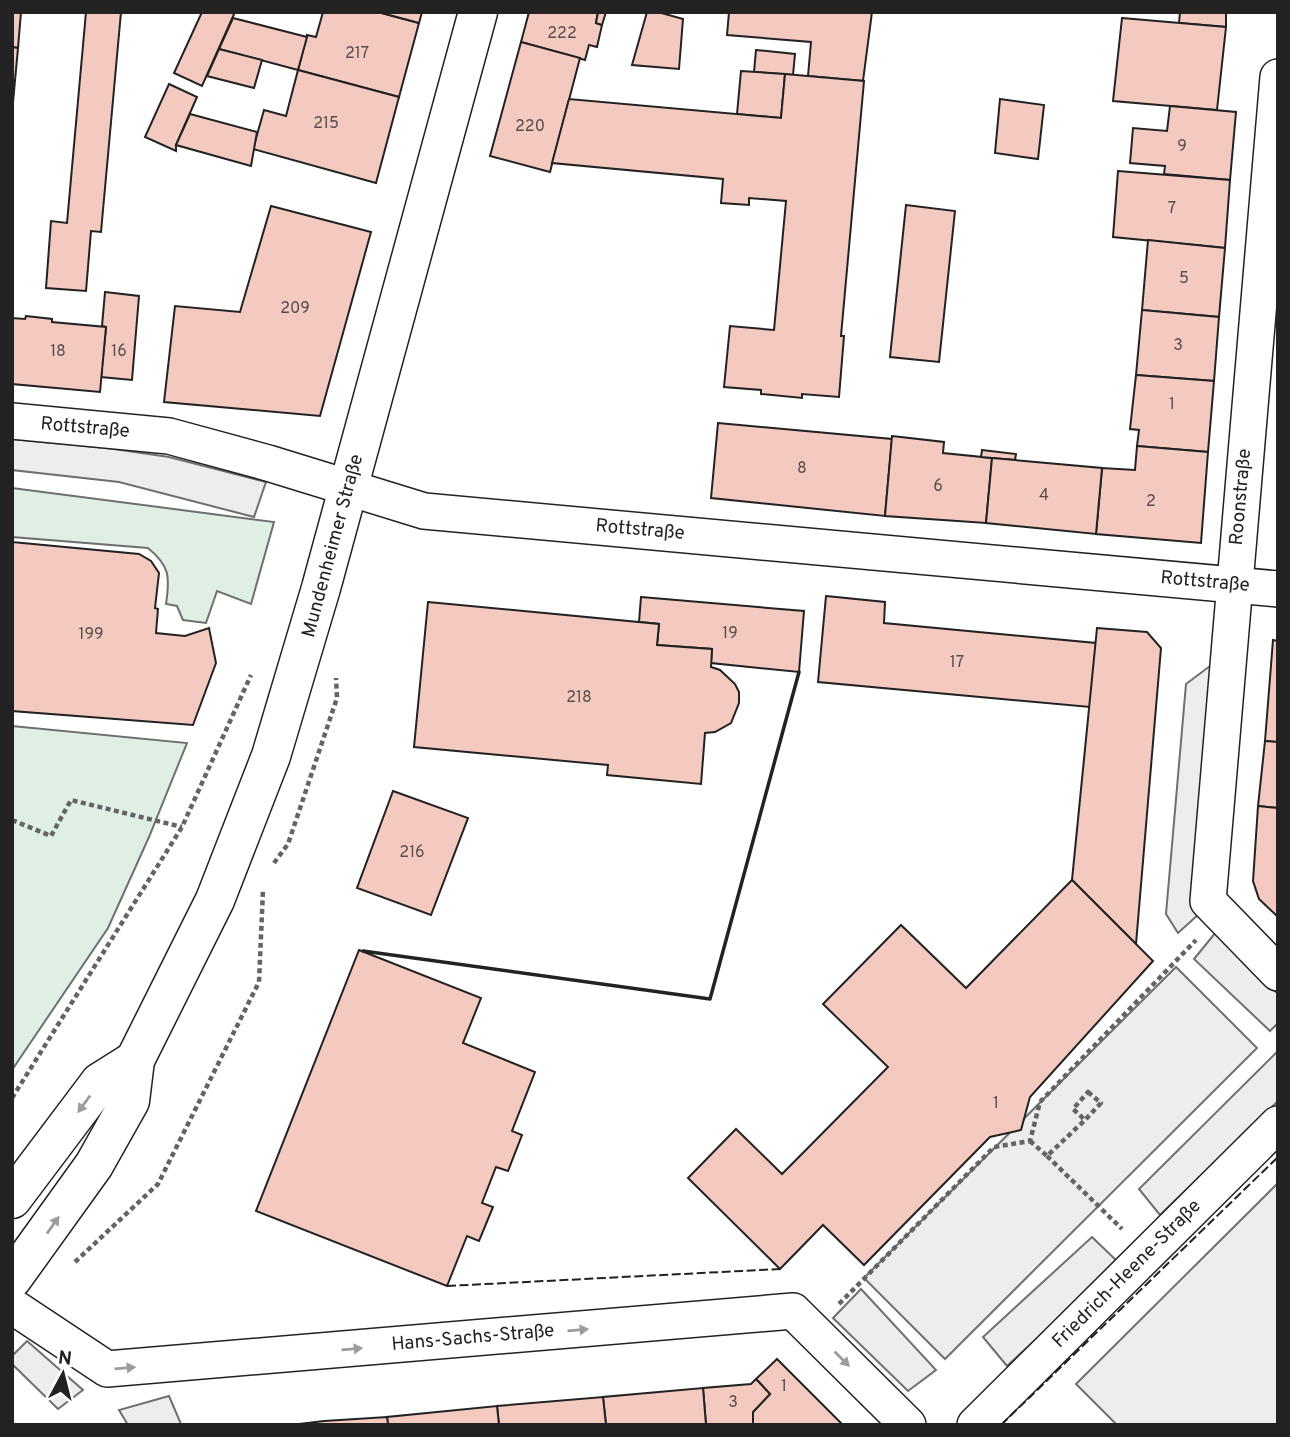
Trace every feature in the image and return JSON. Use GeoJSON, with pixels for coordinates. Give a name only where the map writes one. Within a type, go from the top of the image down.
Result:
{"type":"FeatureCollection","features":[{"type":"Feature","properties":{"kind":"street","name":"Mundenheimer Straße"},"geometry":{"type":"LineString","coordinates":[[12,1279],[94,1165],[130,1101],[135,1060],[215,900],[271,755],[301,661],[478,12]]}},
{"type":"Feature","properties":{"kind":"street","name":"Roonstraße"},"geometry":{"type":"LineString","coordinates":[[1278,77],[1208,901],[1278,973]]}},
{"type":"Feature","properties":{"kind":"street","name":"Rottstraße"},"geometry":{"type":"LineString","coordinates":[[12,421],[169,436],[424,511],[1278,589]]}},
{"type":"Feature","properties":{"kind":"street"},"geometry":{"type":"LineString","coordinates":[[12,1199],[100,1082],[135,1060]]}},
{"type":"Feature","properties":{"kind":"street","name":"Friedrich-Heene-Straße"},"geometry":{"type":"LineString","coordinates":[[975,1425],[1278,1124]]}},
{"type":"Feature","properties":{"kind":"street","name":"Hans-Sachs-Straße"},"geometry":{"type":"LineString","coordinates":[[18,1310],[107,1369],[793,1311],[908,1425]]}},
{"type":"Feature","properties":{"kind":"path"},"geometry":{"type":"LineString","coordinates":[[12,1098],[182,827],[255,668]]}},
{"type":"Feature","properties":{"kind":"path"},"geometry":{"type":"LineString","coordinates":[[270,869],[288,844],[337,698],[336,674]]}},
{"type":"Feature","properties":{"kind":"path"},"geometry":{"type":"LineString","coordinates":[[12,820],[51,836],[71,800],[182,827]]}},
{"type":"Feature","properties":{"kind":"path"},"geometry":{"type":"LineString","coordinates":[[66,1271],[158,1184],[259,982],[264,878]]}},
{"type":"Feature","properties":{"kind":"path"},"geometry":{"type":"LineString","coordinates":[[1030,1141],[1040,1102],[1221,914]]}},
{"type":"Feature","properties":{"kind":"path"},"geometry":{"type":"LineString","coordinates":[[1047,1156],[1085,1120],[1101,1103],[1088,1092],[1073,1109],[1085,1120]]}},
{"type":"Feature","properties":{"kind":"path"},"geometry":{"type":"LineString","coordinates":[[1030,1141],[1147,1254]]}},
{"type":"Feature","properties":{"kind":"path"},"geometry":{"type":"LineString","coordinates":[[813,1331],[994,1147],[1030,1141]]}},
{"type":"Feature","properties":{"kind":"green space"},"geometry":{"type":"Polygon","coordinates":[[[12,488],[274,522],[251,604],[217,591],[206,623],[183,620],[177,606],[166,604],[167,573],[161,561],[148,548],[12,537],[12,488]]]}},
{"type":"Feature","properties":{"kind":"green space"},"geometry":{"type":"Polygon","coordinates":[[[12,726],[187,743],[108,928],[12,1070],[12,726]]]}},
{"type":"Feature","properties":{"kind":"shaded area"},"geometry":{"type":"Polygon","coordinates":[[[12,439],[169,457],[266,482],[254,517],[119,482],[12,470],[12,439]]]}},
{"type":"Feature","properties":{"kind":"shaded area"},"geometry":{"type":"Polygon","coordinates":[[[1214,663],[1200,913],[1178,933],[1166,914],[1186,684],[1214,663]]]}},
{"type":"Feature","properties":{"kind":"shaded area"},"geometry":{"type":"Polygon","coordinates":[[[1216,932],[1278,994],[1278,1023],[1270,1031],[1194,959],[1216,932]]]}},
{"type":"Feature","properties":{"kind":"shaded area"},"geometry":{"type":"Polygon","coordinates":[[[1176,967],[1257,1048],[945,1359],[864,1278],[1176,967]]]}},
{"type":"Feature","properties":{"kind":"shaded area"},"geometry":{"type":"Polygon","coordinates":[[[1278,1051],[1278,1101],[1160,1215],[1139,1189],[1278,1051]]]}},
{"type":"Feature","properties":{"kind":"shaded area"},"geometry":{"type":"Polygon","coordinates":[[[1278,1183],[1278,1425],[1117,1425],[1076,1384],[1278,1183]]]}},
{"type":"Feature","properties":{"kind":"shaded area"},"geometry":{"type":"Polygon","coordinates":[[[1092,1237],[1119,1263],[1007,1366],[983,1337],[1092,1237]]]}},
{"type":"Feature","properties":{"kind":"shaded area"},"geometry":{"type":"Polygon","coordinates":[[[861,1289],[936,1370],[908,1391],[833,1318],[861,1289]]]}},
{"type":"Feature","properties":{"kind":"shaded area"},"geometry":{"type":"Polygon","coordinates":[[[27,1341],[83,1390],[58,1409],[12,1364],[12,1356],[27,1341]]]}},
{"type":"Feature","properties":{"kind":"shaded area"},"geometry":{"type":"Polygon","coordinates":[[[169,1396],[181,1424],[128,1425],[119,1410],[169,1396]]]}},
{"type":"Feature","properties":{"kind":"building"},"geometry":{"type":"Polygon","coordinates":[[[12,12],[21,12],[18,48],[12,47],[12,12]]]}},
{"type":"Feature","properties":{"kind":"building"},"geometry":{"type":"Polygon","coordinates":[[[86,12],[121,12],[101,232],[91,231],[86,291],[46,288],[51,221],[67,223],[86,12]]]}},
{"type":"Feature","properties":{"kind":"building"},"geometry":{"type":"Polygon","coordinates":[[[202,12],[235,12],[202,86],[174,73],[202,12]]]}},
{"type":"Feature","properties":{"kind":"building"},"geometry":{"type":"Polygon","coordinates":[[[323,12],[378,12],[419,23],[399,97],[298,70],[307,35],[316,37],[323,12]]]}},
{"type":"Feature","properties":{"kind":"building"},"geometry":{"type":"Polygon","coordinates":[[[378,12],[422,12],[419,23],[378,12]]]}},
{"type":"Feature","properties":{"kind":"building"},"geometry":{"type":"Polygon","coordinates":[[[529,12],[598,12],[596,23],[602,25],[597,47],[589,45],[585,60],[521,42],[529,12]]]}},
{"type":"Feature","properties":{"kind":"building"},"geometry":{"type":"Polygon","coordinates":[[[598,12],[606,12],[602,25],[596,23],[598,12]]]}},
{"type":"Feature","properties":{"kind":"building"},"geometry":{"type":"Polygon","coordinates":[[[647,12],[683,19],[679,69],[632,65],[647,12]]]}},
{"type":"Feature","properties":{"kind":"building"},"geometry":{"type":"Polygon","coordinates":[[[729,12],[872,12],[863,81],[808,76],[811,42],[727,35],[729,12]]]}},
{"type":"Feature","properties":{"kind":"building"},"geometry":{"type":"Polygon","coordinates":[[[1180,12],[1226,12],[1226,27],[1179,23],[1180,12]]]}},
{"type":"Feature","properties":{"kind":"building"},"geometry":{"type":"Polygon","coordinates":[[[233,18],[307,37],[298,70],[219,49],[233,18]]]}},
{"type":"Feature","properties":{"kind":"building"},"geometry":{"type":"Polygon","coordinates":[[[1122,18],[1226,27],[1217,110],[1113,101],[1122,18]]]}},
{"type":"Feature","properties":{"kind":"building"},"geometry":{"type":"Polygon","coordinates":[[[521,42],[580,58],[550,172],[490,156],[521,42]]]}},
{"type":"Feature","properties":{"kind":"building"},"geometry":{"type":"Polygon","coordinates":[[[12,47],[18,48],[12,113],[12,47]]]}},
{"type":"Feature","properties":{"kind":"building"},"geometry":{"type":"Polygon","coordinates":[[[219,49],[262,60],[254,88],[207,76],[219,49]]]}},
{"type":"Feature","properties":{"kind":"building"},"geometry":{"type":"Polygon","coordinates":[[[756,50],[795,54],[793,75],[754,72],[756,50]]]}},
{"type":"Feature","properties":{"kind":"building"},"geometry":{"type":"Polygon","coordinates":[[[298,70],[399,97],[376,183],[253,149],[264,110],[286,116],[298,70]]]}},
{"type":"Feature","properties":{"kind":"building"},"geometry":{"type":"Polygon","coordinates":[[[741,71],[785,74],[781,118],[737,114],[741,71]]]}},
{"type":"Feature","properties":{"kind":"building"},"geometry":{"type":"Polygon","coordinates":[[[785,74],[864,81],[841,336],[844,336],[839,397],[802,394],[802,398],[761,394],[761,390],[724,387],[730,326],[774,330],[786,201],[749,198],[749,205],[721,203],[723,179],[552,163],[569,99],[781,118],[785,74]]]}},
{"type":"Feature","properties":{"kind":"building"},"geometry":{"type":"Polygon","coordinates":[[[169,84],[197,97],[176,145],[176,151],[145,137],[169,84]]]}},
{"type":"Feature","properties":{"kind":"building"},"geometry":{"type":"Polygon","coordinates":[[[1000,99],[1044,105],[1038,159],[995,153],[1000,99]]]}},
{"type":"Feature","properties":{"kind":"building"},"geometry":{"type":"Polygon","coordinates":[[[1170,106],[1236,112],[1230,180],[1164,174],[1165,166],[1130,163],[1133,128],[1167,131],[1170,106]]]}},
{"type":"Feature","properties":{"kind":"building"},"geometry":{"type":"Polygon","coordinates":[[[190,114],[257,132],[251,166],[176,145],[190,114]]]}},
{"type":"Feature","properties":{"kind":"building"},"geometry":{"type":"Polygon","coordinates":[[[1118,171],[1230,180],[1225,248],[1113,237],[1118,171]]]}},
{"type":"Feature","properties":{"kind":"building"},"geometry":{"type":"Polygon","coordinates":[[[906,205],[955,211],[939,362],[890,357],[906,205]]]}},
{"type":"Feature","properties":{"kind":"building"},"geometry":{"type":"Polygon","coordinates":[[[271,206],[371,232],[320,416],[164,402],[175,306],[240,312],[271,206]]]}},
{"type":"Feature","properties":{"kind":"building"},"geometry":{"type":"Polygon","coordinates":[[[1148,240],[1225,248],[1219,317],[1142,310],[1148,240]]]}},
{"type":"Feature","properties":{"kind":"building"},"geometry":{"type":"Polygon","coordinates":[[[105,292],[139,296],[132,380],[101,377],[106,327],[102,326],[105,292]]]}},
{"type":"Feature","properties":{"kind":"building"},"geometry":{"type":"Polygon","coordinates":[[[1142,310],[1219,317],[1214,381],[1136,375],[1142,310]]]}},
{"type":"Feature","properties":{"kind":"building"},"geometry":{"type":"Polygon","coordinates":[[[26,316],[52,319],[52,322],[106,327],[100,392],[12,384],[12,318],[25,319],[26,316]]]}},
{"type":"Feature","properties":{"kind":"building"},"geometry":{"type":"Polygon","coordinates":[[[1136,375],[1214,381],[1208,452],[1137,446],[1139,430],[1130,429],[1136,375]]]}},
{"type":"Feature","properties":{"kind":"building"},"geometry":{"type":"Polygon","coordinates":[[[718,423],[892,439],[885,516],[711,498],[718,423]]]}},
{"type":"Feature","properties":{"kind":"building"},"geometry":{"type":"Polygon","coordinates":[[[892,436],[944,442],[943,453],[992,458],[986,523],[885,516],[892,436]]]}},
{"type":"Feature","properties":{"kind":"building"},"geometry":{"type":"Polygon","coordinates":[[[1137,446],[1208,452],[1201,543],[1096,534],[1102,468],[1135,470],[1137,446]]]}},
{"type":"Feature","properties":{"kind":"building"},"geometry":{"type":"Polygon","coordinates":[[[982,450],[1016,454],[1015,460],[981,457],[982,450]]]}},
{"type":"Feature","properties":{"kind":"building"},"geometry":{"type":"Polygon","coordinates":[[[992,458],[1102,468],[1096,534],[986,523],[992,458]]]}},
{"type":"Feature","properties":{"kind":"building"},"geometry":{"type":"Polygon","coordinates":[[[12,542],[139,554],[151,561],[159,573],[155,608],[158,609],[156,633],[185,636],[209,628],[216,663],[193,725],[12,711],[12,542]]]}},
{"type":"Feature","properties":{"kind":"building"},"geometry":{"type":"Polygon","coordinates":[[[826,596],[885,602],[884,623],[1096,643],[1090,707],[818,682],[826,596]]]}},
{"type":"Feature","properties":{"kind":"building"},"geometry":{"type":"Polygon","coordinates":[[[641,597],[804,611],[799,672],[711,663],[712,649],[657,645],[659,624],[639,622],[641,597]]]}},
{"type":"Feature","properties":{"kind":"building"},"geometry":{"type":"Polygon","coordinates":[[[428,602],[659,624],[657,645],[712,649],[711,667],[720,670],[735,684],[739,692],[739,703],[731,723],[715,732],[705,733],[701,784],[607,775],[608,765],[414,747],[428,602]]]}},
{"type":"Feature","properties":{"kind":"building"},"geometry":{"type":"Polygon","coordinates":[[[1097,628],[1147,632],[1161,648],[1136,944],[1072,880],[1097,628]]]}},
{"type":"Feature","properties":{"kind":"building"},"geometry":{"type":"Polygon","coordinates":[[[1273,640],[1278,641],[1278,742],[1265,741],[1273,640]]]}},
{"type":"Feature","properties":{"kind":"building"},"geometry":{"type":"Polygon","coordinates":[[[1265,741],[1278,742],[1278,808],[1258,806],[1265,741]]]}},
{"type":"Feature","properties":{"kind":"building"},"geometry":{"type":"Polygon","coordinates":[[[393,791],[468,818],[431,915],[357,888],[393,791]]]}},
{"type":"Feature","properties":{"kind":"building"},"geometry":{"type":"Polygon","coordinates":[[[1258,806],[1278,808],[1278,917],[1259,899],[1253,881],[1258,806]]]}},
{"type":"Feature","properties":{"kind":"building"},"geometry":{"type":"Polygon","coordinates":[[[1072,880],[1153,961],[1030,1097],[1021,1130],[990,1137],[864,1265],[823,1225],[780,1269],[688,1178],[736,1129],[782,1174],[888,1067],[823,1004],[901,925],[966,988],[1072,880]]]}},
{"type":"Feature","properties":{"kind":"building"},"geometry":{"type":"Polygon","coordinates":[[[359,950],[481,998],[463,1043],[535,1072],[512,1131],[522,1135],[508,1171],[496,1167],[482,1203],[493,1207],[479,1241],[467,1236],[447,1286],[256,1211],[359,950]]]}},
{"type":"Feature","properties":{"kind":"building"},"geometry":{"type":"Polygon","coordinates":[[[777,1359],[843,1425],[753,1425],[753,1412],[770,1394],[756,1379],[777,1359]]]}},
{"type":"Feature","properties":{"kind":"building"},"geometry":{"type":"Polygon","coordinates":[[[756,1379],[770,1394],[753,1412],[753,1425],[706,1425],[703,1388],[751,1384],[756,1379]]]}},
{"type":"Feature","properties":{"kind":"building"},"geometry":{"type":"Polygon","coordinates":[[[703,1388],[706,1425],[606,1425],[603,1397],[703,1388]]]}},
{"type":"Feature","properties":{"kind":"building"},"geometry":{"type":"Polygon","coordinates":[[[603,1397],[606,1425],[499,1425],[497,1406],[603,1397]]]}},
{"type":"Feature","properties":{"kind":"building"},"geometry":{"type":"Polygon","coordinates":[[[497,1406],[499,1425],[388,1425],[387,1417],[497,1406]]]}},
{"type":"Feature","properties":{"kind":"building"},"geometry":{"type":"Polygon","coordinates":[[[387,1417],[388,1425],[291,1425],[324,1421],[387,1417]]]}},
{"type":"Feature","properties":{"kind":"fence"},"geometry":{"type":"LineString","coordinates":[[1001,1425],[1278,1157]]}},
{"type":"Feature","properties":{"kind":"fence"},"geometry":{"type":"LineString","coordinates":[[447,1286],[780,1269]]}},
{"type":"Feature","properties":{"kind":"wall"},"geometry":{"type":"LineString","coordinates":[[363,951],[710,999],[799,672]]}}]}
